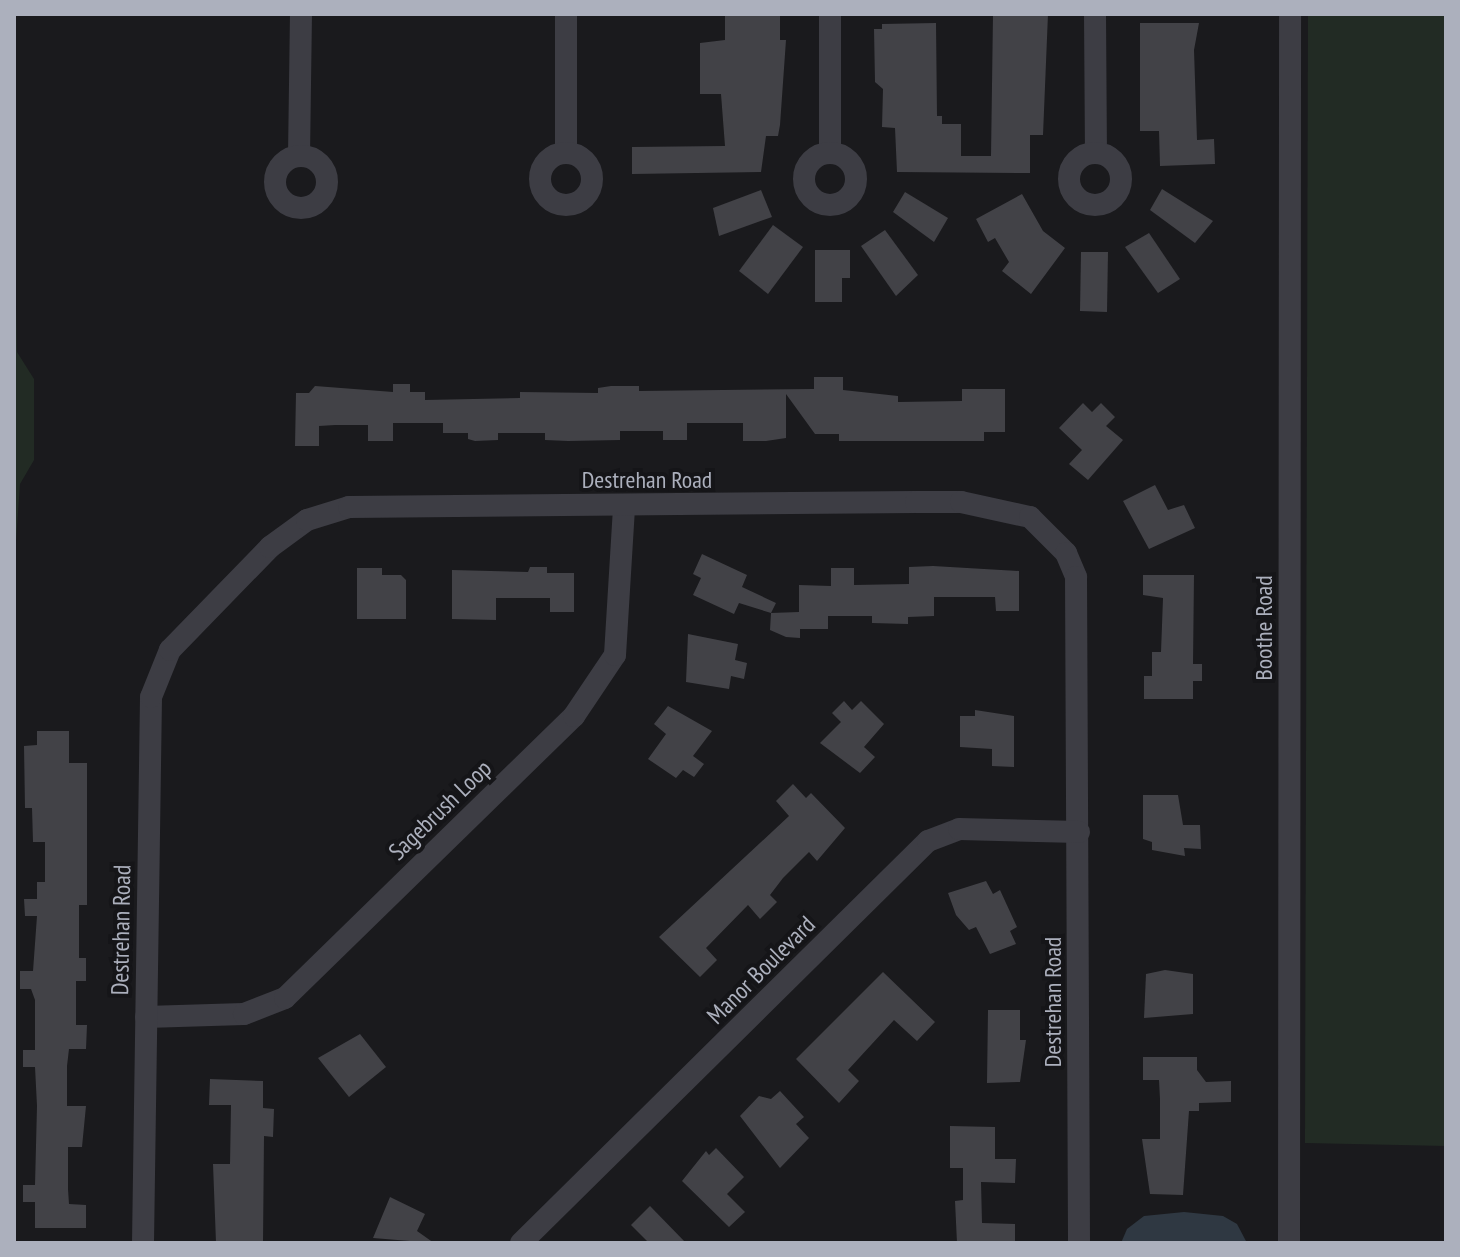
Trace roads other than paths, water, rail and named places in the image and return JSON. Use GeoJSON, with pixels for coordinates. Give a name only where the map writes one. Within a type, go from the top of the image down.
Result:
{"type":"FeatureCollection","features":[{"type":"Feature","properties":{"kind":"street"},"geometry":{"type":"LineString","coordinates":[[299,156],[301,14]]}},
{"type":"Feature","properties":{"kind":"street"},"geometry":{"type":"LineString","coordinates":[[566,14],[566,152]]}},
{"type":"Feature","properties":{"kind":"street"},"geometry":{"type":"LineString","coordinates":[[830,14],[830,152]]}},
{"type":"Feature","properties":{"kind":"street"},"geometry":{"type":"LineString","coordinates":[[1095,14],[1096,153]]}},
{"type":"Feature","properties":{"kind":"street","name":"Boothe Road"},"geometry":{"type":"LineString","coordinates":[[1289,1243],[1290,14]]}},
{"type":"Feature","properties":{"kind":"street","name":"Destrehan Road"},"geometry":{"type":"LineString","coordinates":[[143,1243],[151,697],[170,650],[270,547],[328,511],[371,506],[624,508],[961,502],[1030,517],[1066,553],[1076,577],[1079,1243]]}},
{"type":"Feature","properties":{"kind":"street","name":"Sagebrush Loop"},"geometry":{"type":"LineString","coordinates":[[146,1017],[244,1014],[285,998],[574,716],[615,655],[624,508]]}},
{"type":"Feature","properties":{"kind":"street","name":"Manor Boulevard"},"geometry":{"type":"LineString","coordinates":[[521,1243],[928,841],[959,829],[1079,832]]}}]}
